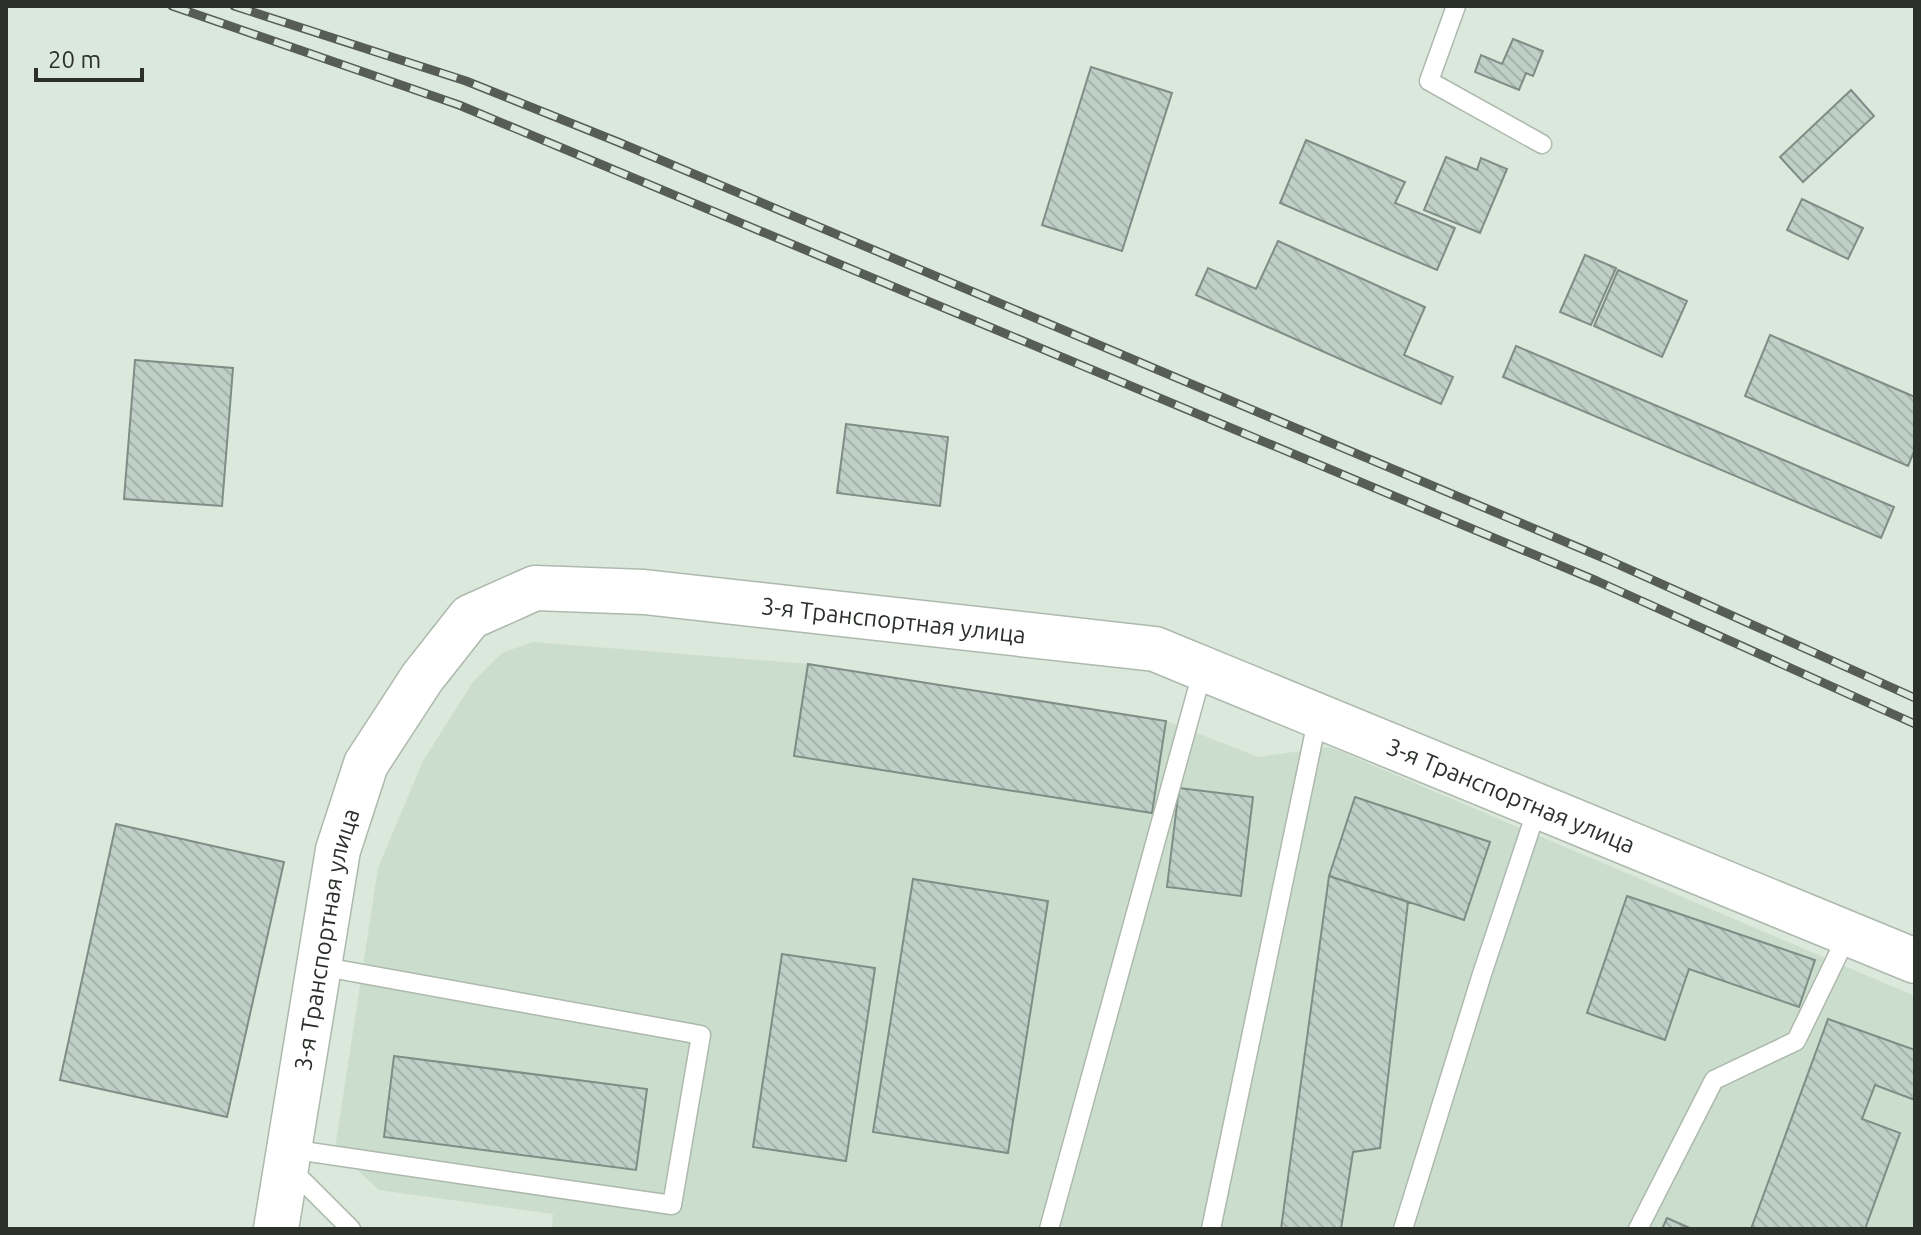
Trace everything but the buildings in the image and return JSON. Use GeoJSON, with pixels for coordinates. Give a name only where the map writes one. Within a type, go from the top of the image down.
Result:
{"type":"FeatureCollection","features":[{"type":"Feature","properties":{"kind":"street","name":"3-я Транспортная улица"},"geometry":{"type":"LineString","coordinates":[[276,1229],[338,850],[366,764],[422,678],[470,617],[535,588],[644,592],[1155,649],[1915,961]]}},
{"type":"Feature","properties":{"kind":"lane"},"geometry":{"type":"LineString","coordinates":[[1456,6],[1429,81],[1542,144]]}},
{"type":"Feature","properties":{"kind":"lane"},"geometry":{"type":"LineString","coordinates":[[1049,1229],[1203,669]]}},
{"type":"Feature","properties":{"kind":"lane"},"geometry":{"type":"LineString","coordinates":[[1211,1229],[1318,716]]}},
{"type":"Feature","properties":{"kind":"lane"},"geometry":{"type":"LineString","coordinates":[[1403,1229],[1538,806]]}},
{"type":"Feature","properties":{"kind":"lane"},"geometry":{"type":"LineString","coordinates":[[1638,1229],[1714,1080],[1796,1041],[1848,934]]}},
{"type":"Feature","properties":{"kind":"lane"},"geometry":{"type":"LineString","coordinates":[[288,1156],[672,1205],[701,1035],[319,966]]}},
{"type":"Feature","properties":{"kind":"lane"},"geometry":{"type":"LineString","coordinates":[[288,1156],[351,1229]]}},
{"type":"Feature","properties":{"kind":"shaded area"},"geometry":{"type":"Polygon","coordinates":[[[533,642],[809,664],[1166,721],[1258,757],[1330,747],[1915,996],[1915,1229],[552,1229],[553,1214],[379,1190],[335,1149],[378,868],[423,761],[473,682],[502,653],[533,642]]]}},
{"type":"Feature","properties":{"kind":"railway"},"geometry":{"type":"LineString","coordinates":[[172,6],[459,105],[1597,581],[1915,724]]}},
{"type":"Feature","properties":{"kind":"railway"},"geometry":{"type":"LineString","coordinates":[[234,6],[466,81],[618,142],[1606,559],[1915,698]]}}]}
